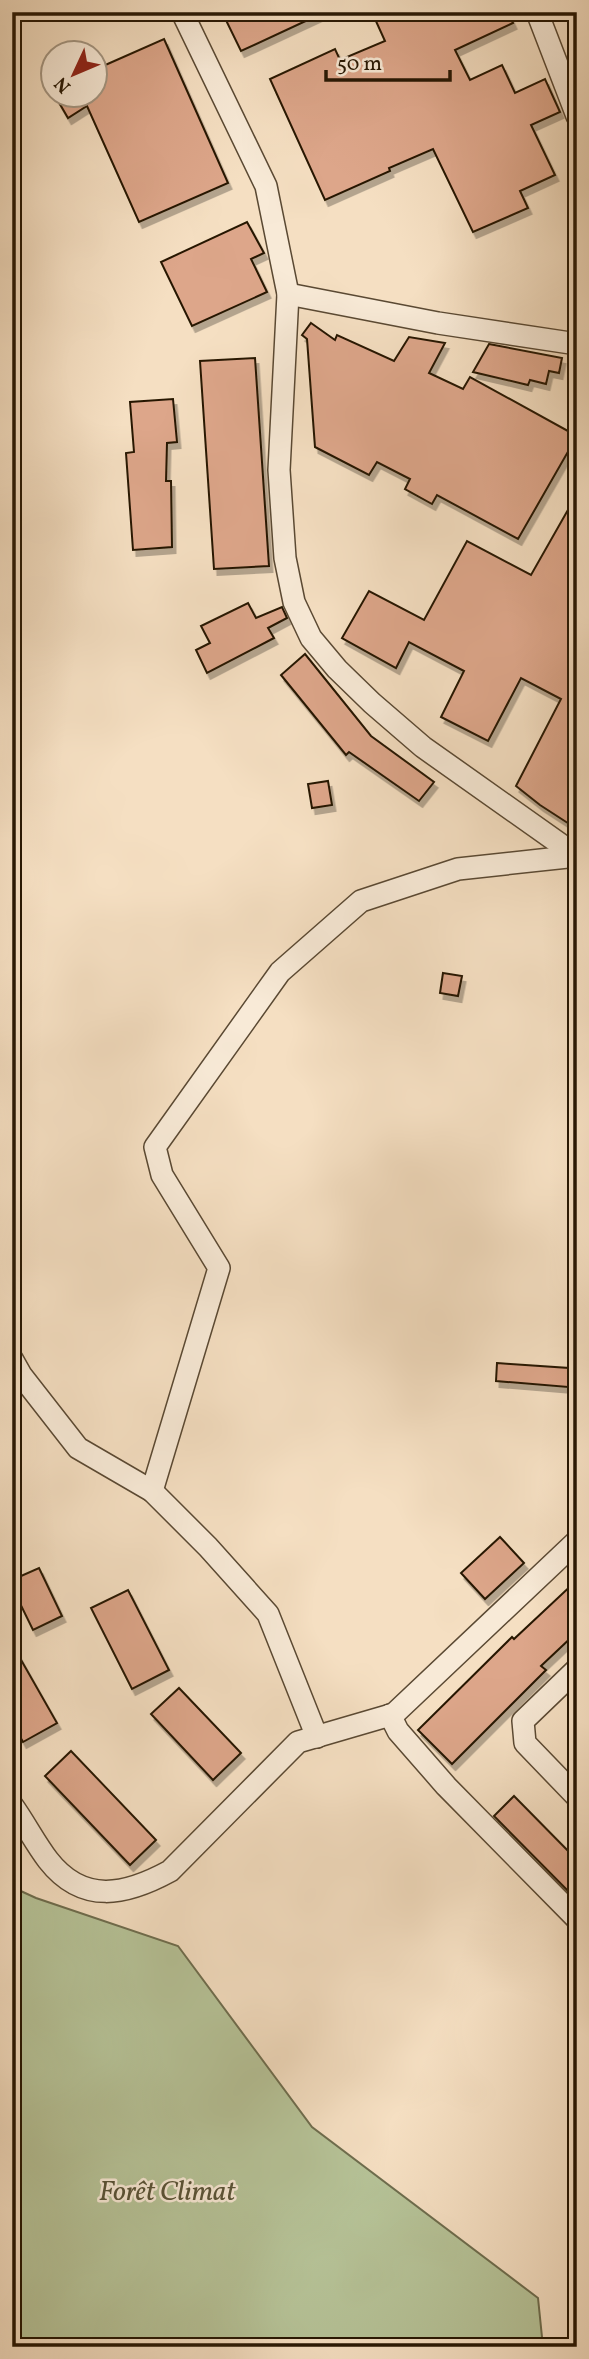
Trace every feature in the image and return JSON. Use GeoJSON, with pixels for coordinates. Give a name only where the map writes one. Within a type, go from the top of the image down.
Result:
{"type":"FeatureCollection","features":[{"type":"Feature","properties":{"kind":"lane"},"geometry":{"type":"LineString","coordinates":[[152,1491],[219,1268],[162,1175],[155,1147],[280,972],[361,901],[458,869],[577,856],[423,747],[337,669],[311,638],[294,602],[285,558],[279,470],[288,294],[265,186],[182,12]]}},
{"type":"Feature","properties":{"kind":"lane"},"geometry":{"type":"LineString","coordinates":[[537,12],[577,116]]}},
{"type":"Feature","properties":{"kind":"lane"},"geometry":{"type":"LineString","coordinates":[[288,294],[438,323],[577,344]]}},
{"type":"Feature","properties":{"kind":"lane"},"geometry":{"type":"LineString","coordinates":[[12,1359],[21,1375],[78,1448],[152,1491],[208,1547],[268,1614],[317,1737]]}},
{"type":"Feature","properties":{"kind":"lane"},"geometry":{"type":"LineString","coordinates":[[12,1805],[47,1859],[68,1881],[104,1893],[140,1885],[170,1871],[298,1742],[394,1714],[577,1541]]}},
{"type":"Feature","properties":{"kind":"lane"},"geometry":{"type":"LineString","coordinates":[[577,1668],[523,1721],[525,1743],[577,1797]]}},
{"type":"Feature","properties":{"kind":"lane"},"geometry":{"type":"LineString","coordinates":[[390,1715],[398,1731],[446,1786],[577,1919]]}},
{"type":"Feature","properties":{"kind":"green space","name":"Forêt Climat"},"geometry":{"type":"Polygon","coordinates":[[[12,1887],[36,1898],[178,1946],[312,2127],[538,2298],[543,2347],[12,2347],[12,1887]]]}},
{"type":"Feature","properties":{"kind":"building"},"geometry":{"type":"Polygon","coordinates":[[[222,12],[325,12],[241,51],[222,12]]]}},
{"type":"Feature","properties":{"kind":"building"},"geometry":{"type":"Polygon","coordinates":[[[389,12],[508,12],[513,23],[455,50],[470,80],[502,65],[515,93],[545,79],[560,112],[531,125],[555,175],[520,191],[528,208],[473,232],[433,149],[325,200],[270,79],[335,49],[340,60],[385,41],[375,19],[389,12]]]}},
{"type":"Feature","properties":{"kind":"building"},"geometry":{"type":"Polygon","coordinates":[[[164,39],[228,183],[139,222],[88,108],[108,108],[108,64],[164,39]]]}},
{"type":"Feature","properties":{"kind":"building"},"geometry":{"type":"Polygon","coordinates":[[[62,108],[84,108],[68,118],[62,108]]]}},
{"type":"Feature","properties":{"kind":"building"},"geometry":{"type":"Polygon","coordinates":[[[247,222],[264,253],[251,259],[267,292],[192,326],[161,262],[247,222]]]}},
{"type":"Feature","properties":{"kind":"building"},"geometry":{"type":"Polygon","coordinates":[[[311,323],[335,340],[337,335],[394,361],[409,337],[445,343],[429,373],[463,389],[470,377],[577,436],[518,539],[437,495],[432,504],[405,489],[410,479],[377,462],[369,475],[315,447],[307,339],[302,335],[311,323]]]}},
{"type":"Feature","properties":{"kind":"building"},"geometry":{"type":"Polygon","coordinates":[[[489,344],[562,358],[559,373],[549,371],[546,384],[530,380],[528,385],[473,372],[489,344]]]}},
{"type":"Feature","properties":{"kind":"building"},"geometry":{"type":"Polygon","coordinates":[[[255,358],[269,566],[214,569],[200,361],[255,358]]]}},
{"type":"Feature","properties":{"kind":"building"},"geometry":{"type":"Polygon","coordinates":[[[173,399],[177,442],[167,443],[166,481],[171,481],[172,547],[133,550],[126,453],[134,452],[130,402],[173,399]]]}},
{"type":"Feature","properties":{"kind":"building"},"geometry":{"type":"Polygon","coordinates":[[[577,494],[577,829],[516,786],[561,699],[521,678],[488,741],[441,717],[464,671],[409,642],[396,668],[342,638],[369,591],[424,620],[467,541],[531,575],[577,494]]]}},
{"type":"Feature","properties":{"kind":"building"},"geometry":{"type":"Polygon","coordinates":[[[248,603],[256,618],[282,607],[287,618],[268,628],[274,638],[207,673],[196,650],[210,643],[201,626],[248,603]]]}},
{"type":"Feature","properties":{"kind":"building"},"geometry":{"type":"Polygon","coordinates":[[[305,654],[371,736],[434,782],[419,801],[349,752],[346,755],[281,675],[305,654]]]}},
{"type":"Feature","properties":{"kind":"building"},"geometry":{"type":"Polygon","coordinates":[[[328,781],[332,805],[312,808],[308,784],[328,781]]]}},
{"type":"Feature","properties":{"kind":"building"},"geometry":{"type":"Polygon","coordinates":[[[443,973],[462,976],[458,996],[440,993],[443,973]]]}},
{"type":"Feature","properties":{"kind":"building"},"geometry":{"type":"Polygon","coordinates":[[[497,1363],[569,1368],[568,1387],[496,1381],[497,1363]]]}},
{"type":"Feature","properties":{"kind":"building"},"geometry":{"type":"Polygon","coordinates":[[[500,1537],[524,1563],[485,1599],[461,1573],[500,1537]]]}},
{"type":"Feature","properties":{"kind":"building"},"geometry":{"type":"Polygon","coordinates":[[[39,1568],[62,1616],[33,1630],[12,1587],[12,1580],[39,1568]]]}},
{"type":"Feature","properties":{"kind":"building"},"geometry":{"type":"Polygon","coordinates":[[[577,1580],[577,1632],[541,1666],[546,1670],[452,1764],[418,1730],[512,1637],[514,1639],[577,1580]]]}},
{"type":"Feature","properties":{"kind":"building"},"geometry":{"type":"Polygon","coordinates":[[[128,1590],[169,1670],[132,1689],[91,1608],[128,1590]]]}},
{"type":"Feature","properties":{"kind":"building"},"geometry":{"type":"Polygon","coordinates":[[[12,1644],[57,1723],[23,1742],[12,1722],[12,1644]]]}},
{"type":"Feature","properties":{"kind":"building"},"geometry":{"type":"Polygon","coordinates":[[[179,1688],[241,1753],[213,1780],[151,1714],[179,1688]]]}},
{"type":"Feature","properties":{"kind":"building"},"geometry":{"type":"Polygon","coordinates":[[[71,1751],[156,1840],[130,1865],[45,1776],[71,1751]]]}},
{"type":"Feature","properties":{"kind":"building"},"geometry":{"type":"Polygon","coordinates":[[[514,1796],[577,1860],[577,1900],[494,1816],[514,1796]]]}}]}
